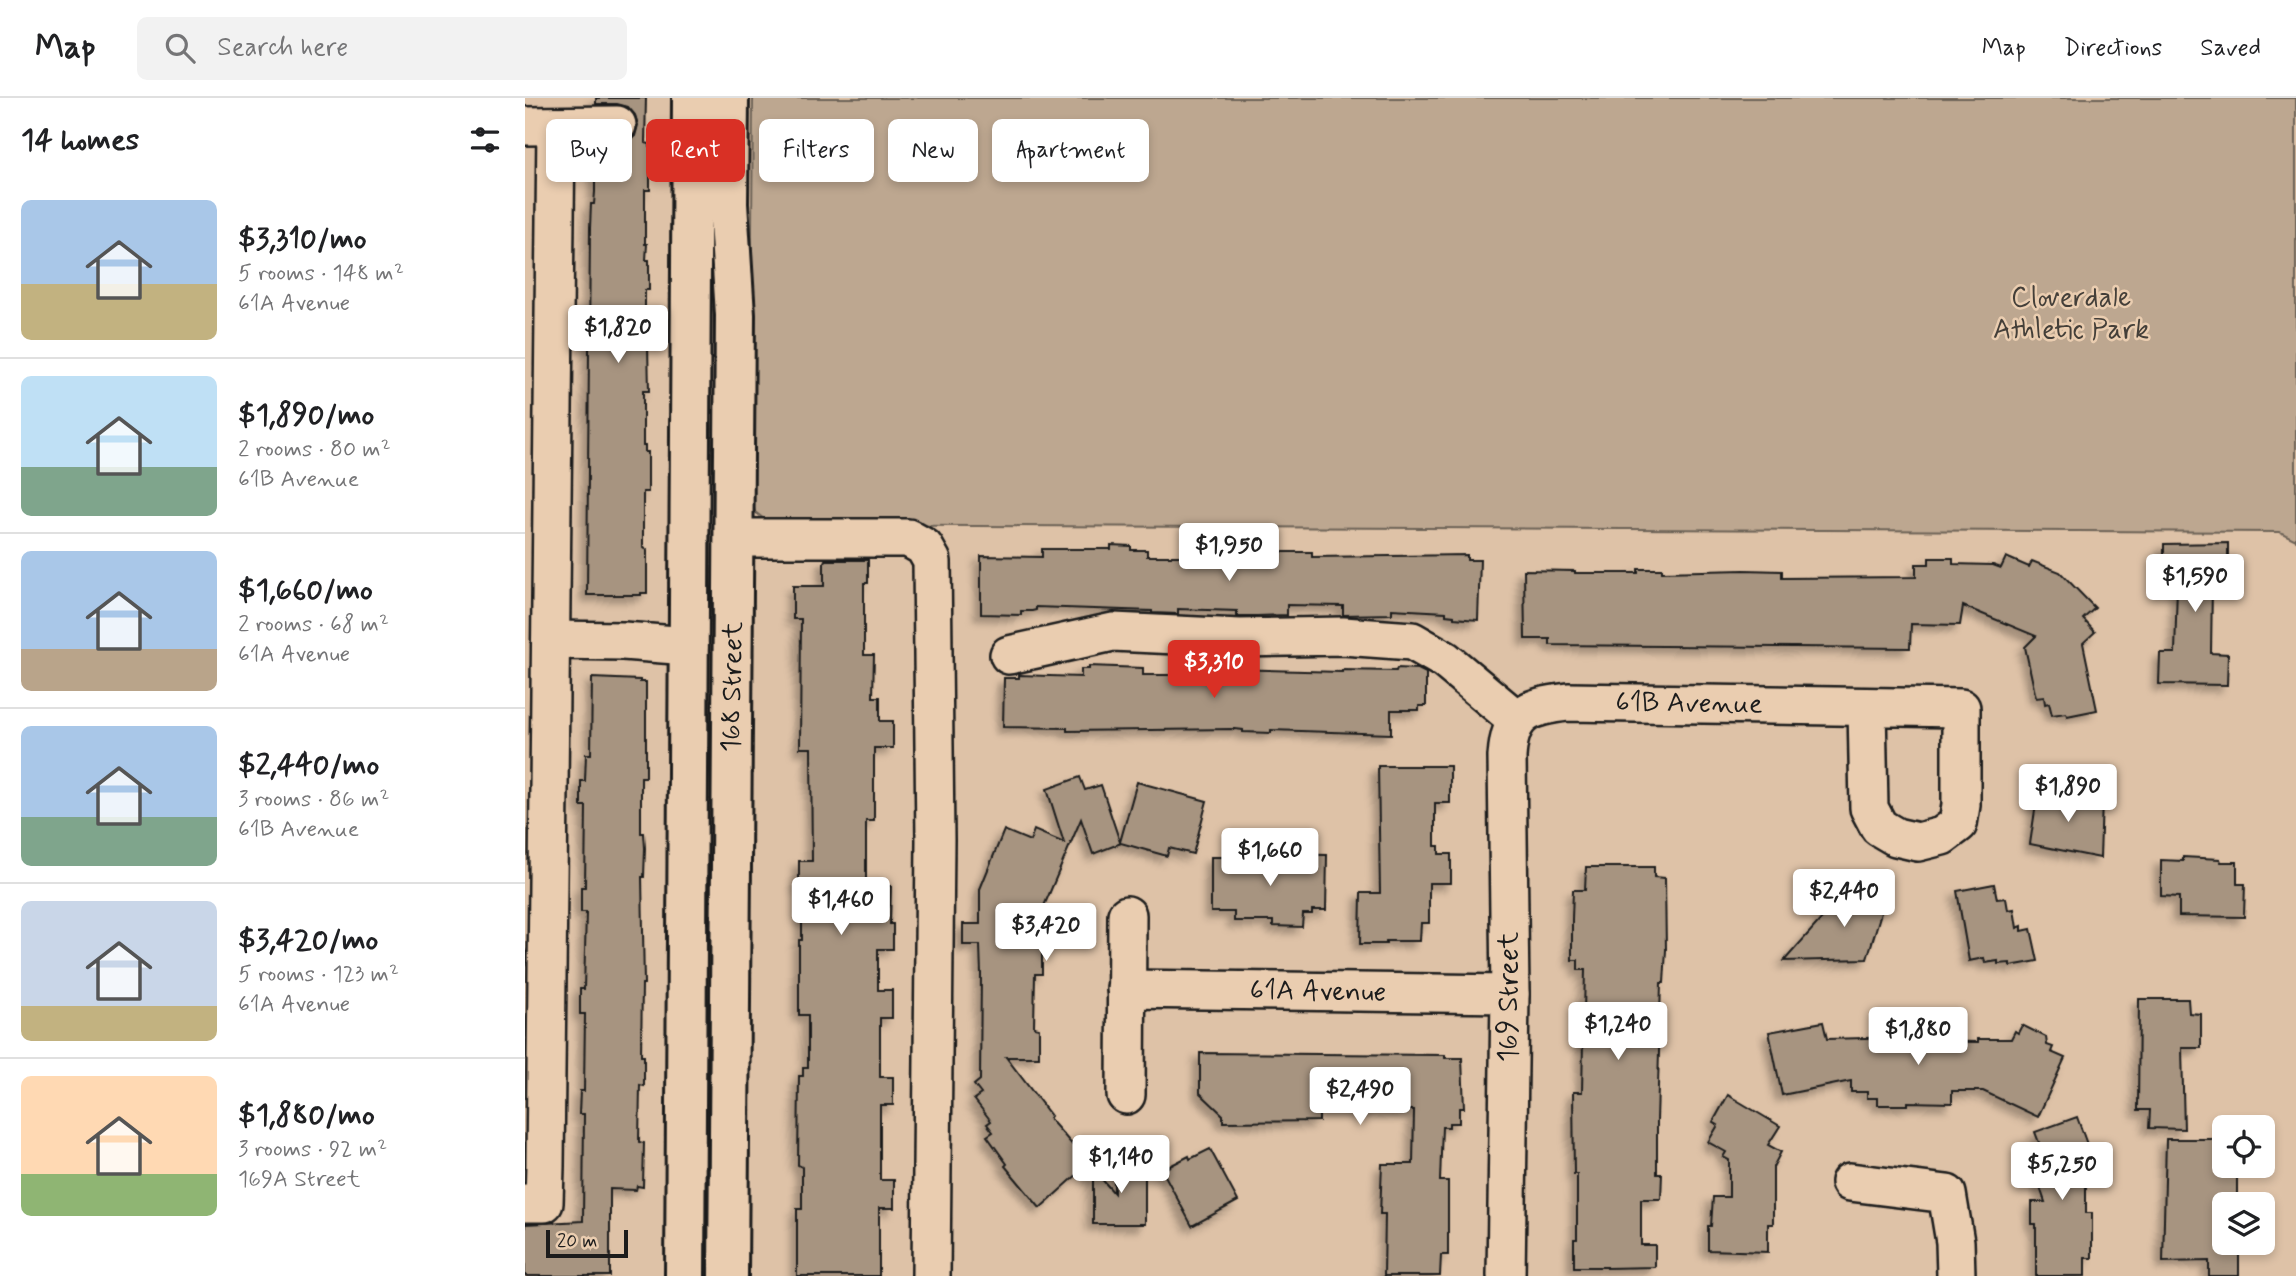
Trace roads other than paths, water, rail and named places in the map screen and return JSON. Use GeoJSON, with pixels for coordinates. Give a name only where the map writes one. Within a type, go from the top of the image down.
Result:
{"type":"FeatureCollection","features":[{"type":"Feature","properties":{"kind":"main road","name":"168 Street"},"geometry":{"type":"LineString","coordinates":[[685,1276],[692,98]]}},
{"type":"Feature","properties":{"kind":"main road","name":"168 Street"},"geometry":{"type":"LineString","coordinates":[[728,1276],[735,315],[728,204],[729,98]]}},
{"type":"Feature","properties":{"kind":"main road"},"geometry":{"type":"LineString","coordinates":[[688,1075],[696,1101],[705,1157],[706,1276]]}},
{"type":"Feature","properties":{"kind":"street"},"geometry":{"type":"LineString","coordinates":[[525,1203],[544,1203],[536,1098],[551,640],[541,126]]}},
{"type":"Feature","properties":{"kind":"street"},"geometry":{"type":"LineString","coordinates":[[734,538],[908,538],[924,547],[932,561],[936,840],[931,1276]]}},
{"type":"Feature","properties":{"kind":"street"},"geometry":{"type":"LineString","coordinates":[[1009,655],[1113,632],[1240,638],[1343,636],[1412,641],[1445,660],[1517,720]]}},
{"type":"Feature","properties":{"kind":"street"},"geometry":{"type":"LineString","coordinates":[[551,640],[623,641],[689,646]]}},
{"type":"Feature","properties":{"kind":"street","name":"61B Avenue"},"geometry":{"type":"LineString","coordinates":[[1517,720],[1537,706],[1568,702],[1867,708]]}},
{"type":"Feature","properties":{"kind":"street","name":"169 Street"},"geometry":{"type":"LineString","coordinates":[[1506,1276],[1510,994],[1507,757],[1509,736],[1517,720]]}},
{"type":"Feature","properties":{"kind":"street"},"geometry":{"type":"LineString","coordinates":[[1126,1095],[1127,915]]}},
{"type":"Feature","properties":{"kind":"street","name":"61A Avenue"},"geometry":{"type":"LineString","coordinates":[[1126,989],[1510,994]]}},
{"type":"Feature","properties":{"kind":"street"},"geometry":{"type":"LineString","coordinates":[[1850,1182],[1947,1194],[1955,1242],[1956,1276]]}},
{"type":"Feature","properties":{"kind":"park label","name":"Cloverdale Athletic Park"},"geometry":{"type":"Point","coordinates":[2071,314]}}]}
